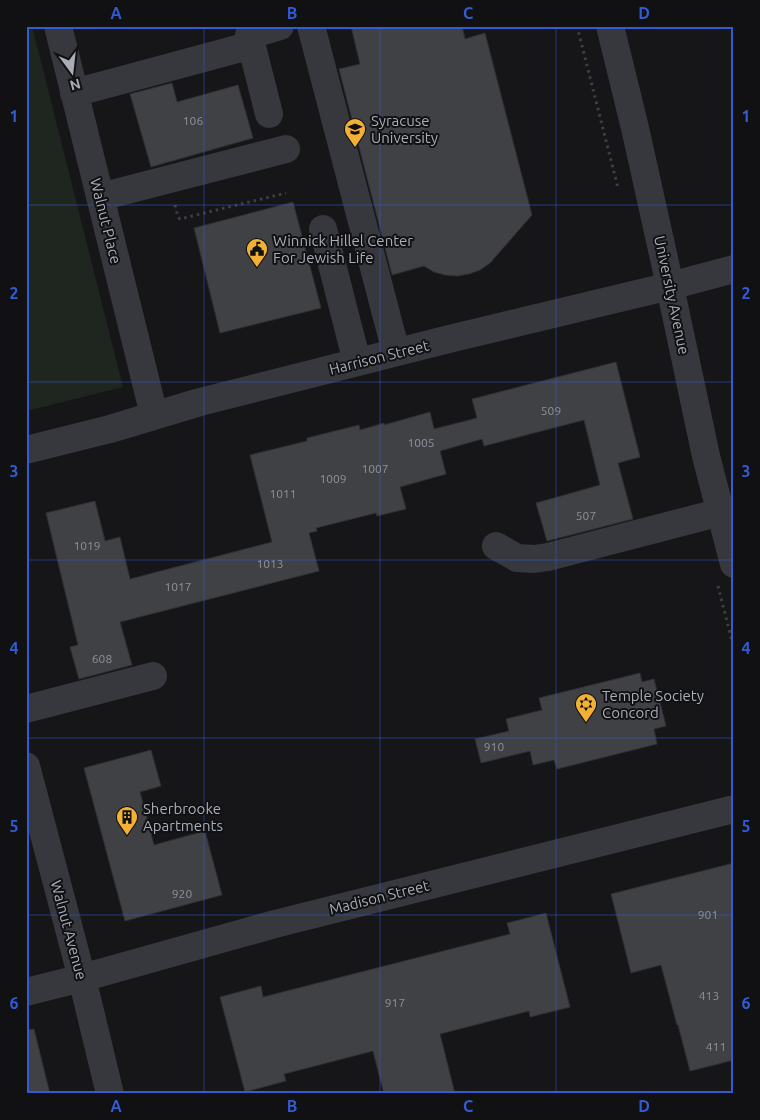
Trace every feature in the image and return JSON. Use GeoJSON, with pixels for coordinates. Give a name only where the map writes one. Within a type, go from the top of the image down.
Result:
{"type":"FeatureCollection","features":[{"type":"Feature","properties":{"kind":"street","name":"Walnut Place"},"geometry":{"type":"LineString","coordinates":[[58,26],[154,416]]}},
{"type":"Feature","properties":{"kind":"street"},"geometry":{"type":"LineString","coordinates":[[269,114],[249,34],[280,26]]}},
{"type":"Feature","properties":{"kind":"street"},"geometry":{"type":"LineString","coordinates":[[311,26],[396,352]]}},
{"type":"Feature","properties":{"kind":"street","name":"University Avenue"},"geometry":{"type":"LineString","coordinates":[[610,26],[635,128],[706,456],[734,564]]}},
{"type":"Feature","properties":{"kind":"street"},"geometry":{"type":"LineString","coordinates":[[74,93],[252,45]]}},
{"type":"Feature","properties":{"kind":"street"},"geometry":{"type":"LineString","coordinates":[[100,197],[286,149]]}},
{"type":"Feature","properties":{"kind":"street"},"geometry":{"type":"LineString","coordinates":[[323,229],[356,362]]}},
{"type":"Feature","properties":{"kind":"street","name":"Harrison Street"},"geometry":{"type":"LineString","coordinates":[[26,450],[110,429],[200,402],[356,362],[734,269]]}},
{"type":"Feature","properties":{"kind":"street"},"geometry":{"type":"LineString","coordinates":[[496,546],[518,558],[541,558],[720,512]]}},
{"type":"Feature","properties":{"kind":"street"},"geometry":{"type":"LineString","coordinates":[[26,710],[153,676]]}},
{"type":"Feature","properties":{"kind":"street","name":"Walnut Avenue"},"geometry":{"type":"LineString","coordinates":[[26,766],[82,978],[110,1094]]}},
{"type":"Feature","properties":{"kind":"street","name":"Madison Street"},"geometry":{"type":"LineString","coordinates":[[26,992],[275,924],[734,809]]}},
{"type":"Feature","properties":{"kind":"path"},"geometry":{"type":"LineString","coordinates":[[174,202],[180,219],[286,192]]}},
{"type":"Feature","properties":{"kind":"shaded area"},"geometry":{"type":"Polygon","coordinates":[[[26,26],[32,26],[123,387],[26,411],[26,26]]]}},
{"type":"Feature","properties":{"kind":"building"},"geometry":{"type":"Polygon","coordinates":[[[351,26],[462,26],[465,39],[485,33],[532,215],[490,263],[480,270],[457,276],[434,272],[424,266],[392,275],[339,69],[360,64],[351,26]]]}},
{"type":"Feature","properties":{"kind":"building"},"geometry":{"type":"Polygon","coordinates":[[[172,83],[177,102],[238,85],[253,138],[151,167],[130,94],[172,83]]]}},
{"type":"Feature","properties":{"kind":"building","name":"Winnick Hillel Center For Jewish Life"},"geometry":{"type":"Polygon","coordinates":[[[293,202],[321,308],[220,333],[194,228],[293,202]]]}},
{"type":"Feature","properties":{"kind":"building"},"geometry":{"type":"Polygon","coordinates":[[[616,362],[640,457],[618,463],[633,519],[547,541],[536,503],[600,485],[584,420],[484,446],[482,439],[440,451],[446,474],[400,487],[406,509],[377,516],[376,513],[316,528],[317,531],[309,533],[319,571],[120,622],[132,665],[79,679],[70,647],[78,645],[46,513],[95,501],[105,541],[120,537],[130,579],[272,542],[250,455],[307,441],[307,438],[359,425],[360,430],[430,412],[434,429],[477,418],[472,399],[616,362]]]}},
{"type":"Feature","properties":{"kind":"building","name":"Temple Society Concord"},"geometry":{"type":"Polygon","coordinates":[[[640,673],[642,682],[654,679],[666,726],[654,729],[657,744],[557,769],[554,760],[533,765],[530,751],[481,763],[475,739],[509,731],[506,719],[542,710],[539,698],[640,673]]]}},
{"type":"Feature","properties":{"kind":"building","name":"Sherbrooke Apartments"},"geometry":{"type":"Polygon","coordinates":[[[151,750],[161,786],[140,792],[154,845],[205,831],[222,895],[125,921],[84,768],[151,750]]]}},
{"type":"Feature","properties":{"kind":"building"},"geometry":{"type":"Polygon","coordinates":[[[734,863],[734,1060],[690,1071],[661,965],[631,973],[611,894],[734,863]]]}},
{"type":"Feature","properties":{"kind":"building"},"geometry":{"type":"Polygon","coordinates":[[[546,913],[570,1007],[530,1017],[529,1011],[440,1034],[455,1094],[384,1094],[373,1051],[284,1074],[286,1081],[245,1092],[220,997],[261,986],[263,997],[510,934],[507,923],[546,913]]]}},
{"type":"Feature","properties":{"kind":"building"},"geometry":{"type":"Polygon","coordinates":[[[34,1029],[50,1094],[26,1094],[26,1030],[34,1029]]]}},
{"type":"Feature","properties":{"kind":"place","name":"Syracuse University"},"geometry":{"type":"Point","coordinates":[355,148]}},
{"type":"Feature","properties":{"kind":"place","name":"Winnick Hillel Center For Jewish Life"},"geometry":{"type":"Point","coordinates":[257,268]}},
{"type":"Feature","properties":{"kind":"place","name":"Temple Society Concord"},"geometry":{"type":"Point","coordinates":[586,723]}},
{"type":"Feature","properties":{"kind":"place","name":"Sherbrooke Apartments"},"geometry":{"type":"Point","coordinates":[127,836]}}]}
